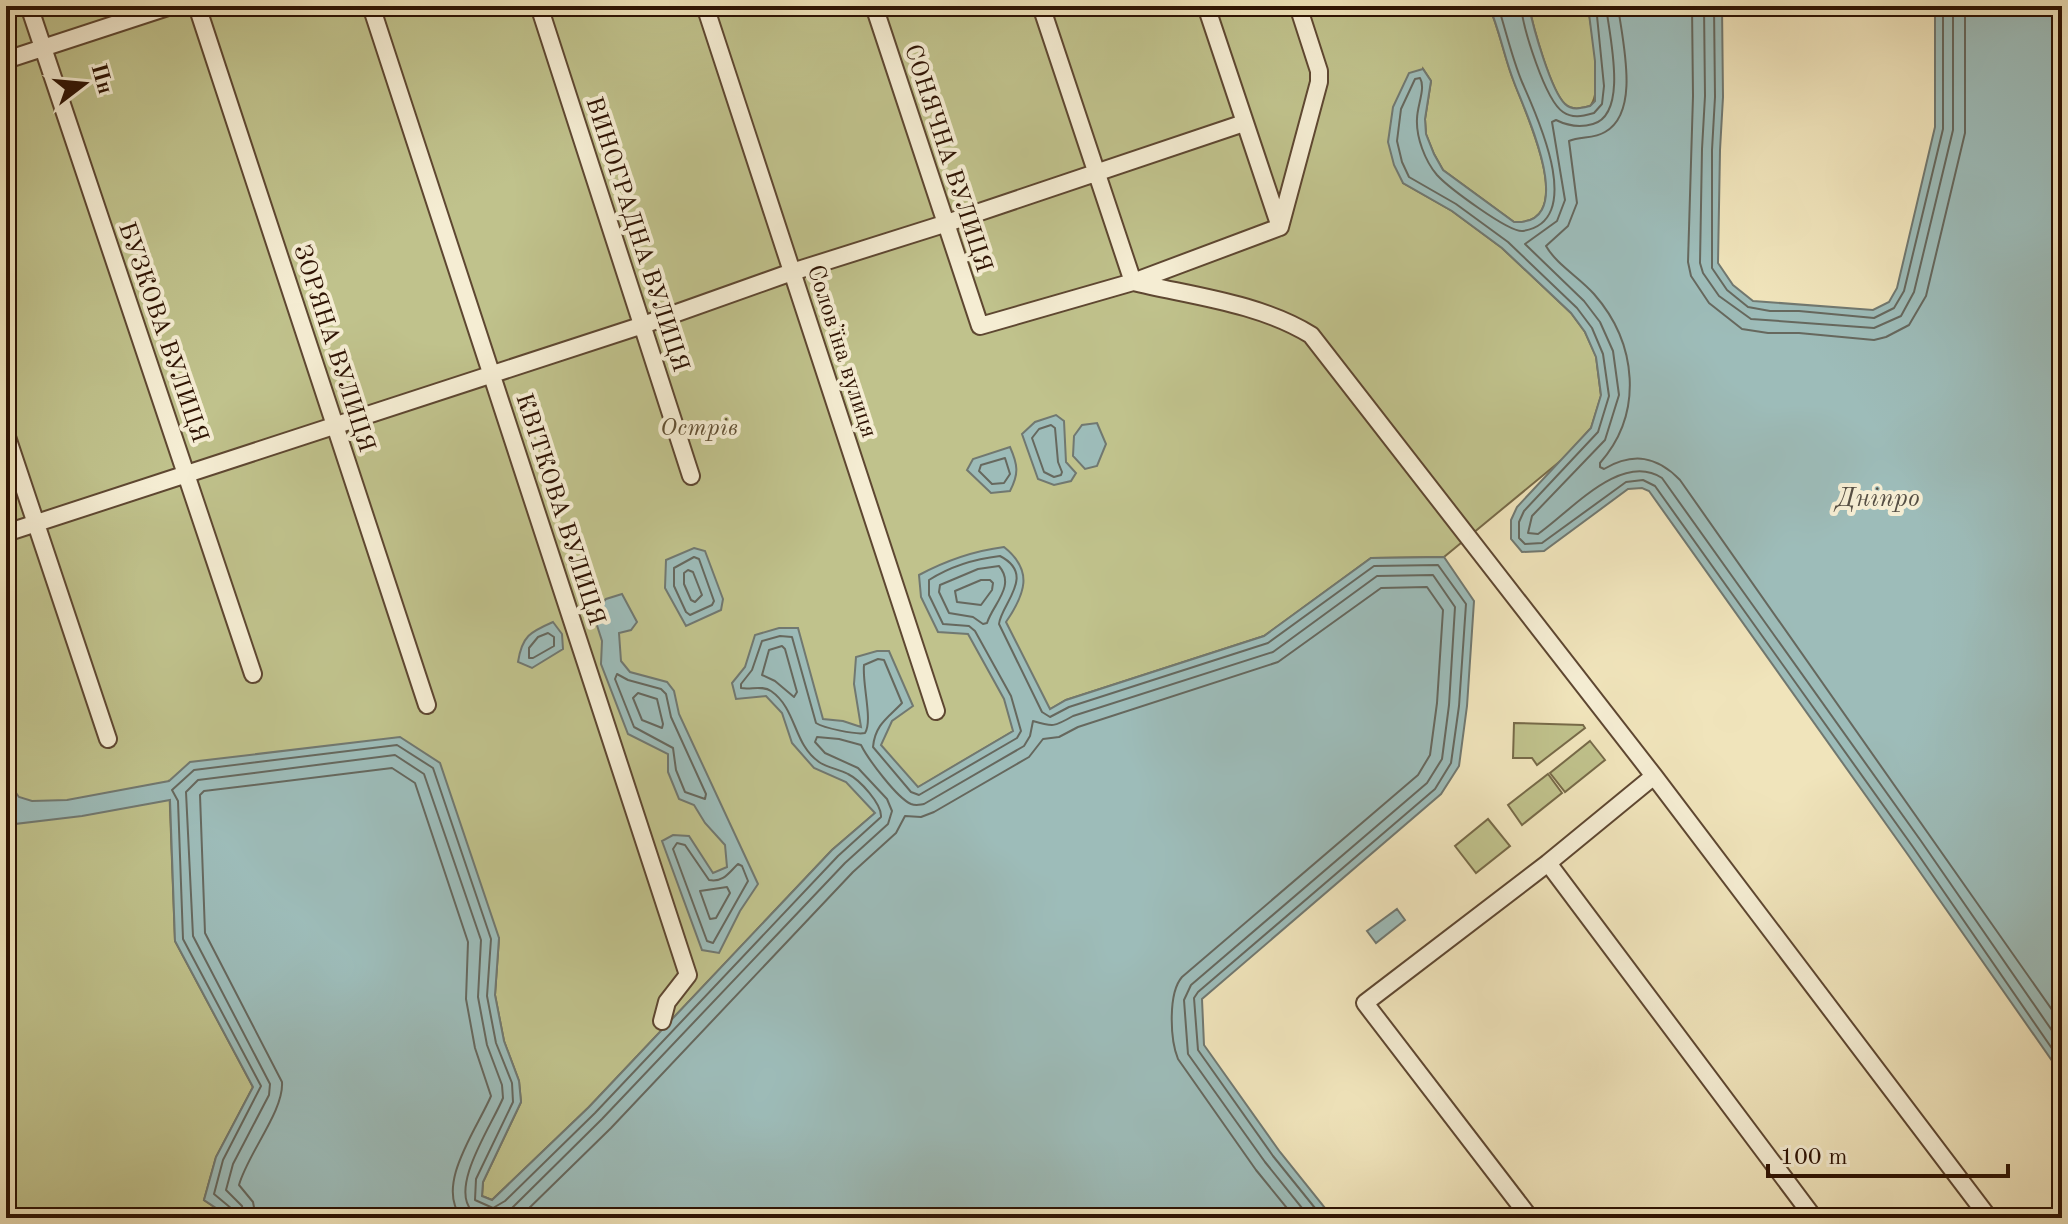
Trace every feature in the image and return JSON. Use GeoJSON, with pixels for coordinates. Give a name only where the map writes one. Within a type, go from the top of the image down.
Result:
{"type":"FeatureCollection","features":[{"type":"Feature","properties":{"kind":"street","name":"БУЗКОВА ВУЛИЦЯ"},"geometry":{"type":"LineString","coordinates":[[29,6],[253,674]]}},
{"type":"Feature","properties":{"kind":"street"},"geometry":{"type":"LineString","coordinates":[[6,60],[171,6]]}},
{"type":"Feature","properties":{"kind":"street","name":"ЗОРЯНА ВУЛИЦЯ"},"geometry":{"type":"LineString","coordinates":[[197,6],[427,705]]}},
{"type":"Feature","properties":{"kind":"street","name":"КВІТКОВА ВУЛИЦЯ"},"geometry":{"type":"LineString","coordinates":[[371,6],[688,975],[667,1002],[662,1021]]}},
{"type":"Feature","properties":{"kind":"street","name":"ВИНОГРАДНА ВУЛИЦЯ"},"geometry":{"type":"LineString","coordinates":[[539,6],[691,476]]}},
{"type":"Feature","properties":{"kind":"street","name":"Соловʼїна вулиця"},"geometry":{"type":"LineString","coordinates":[[705,6],[936,711]]}},
{"type":"Feature","properties":{"kind":"street","name":"СОНЯЧНА ВУЛИЦЯ"},"geometry":{"type":"LineString","coordinates":[[874,6],[980,326],[1133,282]]}},
{"type":"Feature","properties":{"kind":"street"},"geometry":{"type":"LineString","coordinates":[[1041,6],[1133,282]]}},
{"type":"Feature","properties":{"kind":"street"},"geometry":{"type":"LineString","coordinates":[[1206,6],[1280,227]]}},
{"type":"Feature","properties":{"kind":"street"},"geometry":{"type":"LineString","coordinates":[[1280,227],[1319,82],[1319,71],[1298,6]]}},
{"type":"Feature","properties":{"kind":"street"},"geometry":{"type":"LineString","coordinates":[[6,533],[643,325],[792,272],[1244,123]]}},
{"type":"Feature","properties":{"kind":"street"},"geometry":{"type":"LineString","coordinates":[[1133,282],[1280,227]]}},
{"type":"Feature","properties":{"kind":"street"},"geometry":{"type":"LineString","coordinates":[[1133,282],[1250,309],[1294,324],[1311,335],[1654,776],[1989,1218]]}},
{"type":"Feature","properties":{"kind":"street"},"geometry":{"type":"LineString","coordinates":[[6,434],[108,739]]}},
{"type":"Feature","properties":{"kind":"street"},"geometry":{"type":"LineString","coordinates":[[1530,1218],[1365,1003],[1548,863],[1654,776]]}},
{"type":"Feature","properties":{"kind":"street"},"geometry":{"type":"LineString","coordinates":[[1548,863],[1814,1218]]}},
{"type":"Feature","properties":{"kind":"green space","name":"Острів"},"geometry":{"type":"Polygon","coordinates":[[[6,6],[1489,6],[1543,164],[1546,187],[1544,206],[1534,218],[1514,222],[1443,170],[1426,134],[1425,119],[1431,81],[1423,69],[1403,183],[1452,211],[1502,248],[1571,313],[1585,332],[1596,356],[1601,396],[1591,428],[1564,458],[1444,557],[1371,558],[1264,636],[1066,700],[875,813],[832,850],[589,1107],[492,1200],[482,1196],[483,1182],[521,1102],[519,1081],[504,1041],[495,995],[499,938],[169,781],[175,941],[253,1087],[216,1157],[204,1200],[231,1218],[6,1218],[6,6]]]}},
{"type":"Feature","properties":{"kind":"green space"},"geometry":{"type":"Polygon","coordinates":[[[1529,6],[1588,6],[1596,74],[1594,98],[1590,106],[1571,108],[1560,97],[1543,58],[1529,6]]]}},
{"type":"Feature","properties":{"kind":"green space"},"geometry":{"type":"Polygon","coordinates":[[[1514,723],[1583,725],[1585,728],[1537,765],[1532,758],[1513,758],[1514,723]]]}},
{"type":"Feature","properties":{"kind":"green space"},"geometry":{"type":"Polygon","coordinates":[[[1590,741],[1605,760],[1565,792],[1550,773],[1590,741]]]}},
{"type":"Feature","properties":{"kind":"green space"},"geometry":{"type":"Polygon","coordinates":[[[1548,774],[1562,793],[1522,825],[1508,805],[1548,774]]]}},
{"type":"Feature","properties":{"kind":"green space"},"geometry":{"type":"Polygon","coordinates":[[[1488,819],[1510,846],[1476,873],[1455,846],[1488,819]]]}},
{"type":"Feature","properties":{"kind":"water","name":"Дніпро"},"geometry":{"type":"Polygon","coordinates":[[[1489,6],[1529,6],[1538,43],[1554,86],[1565,104],[1577,108],[1590,106],[1595,101],[1595,61],[1588,6],[1722,6],[1723,97],[1718,263],[1733,285],[1753,301],[1873,310],[1889,302],[1897,288],[1935,127],[1935,6],[2062,6],[2062,1075],[1649,491],[1628,489],[1544,551],[1522,552],[1511,539],[1511,520],[1517,507],[1591,428],[1601,395],[1596,357],[1585,332],[1571,313],[1502,248],[1452,211],[1403,183],[1388,142],[1393,107],[1409,73],[1423,69],[1431,81],[1425,119],[1426,134],[1443,170],[1514,222],[1534,218],[1544,206],[1546,187],[1543,164],[1489,6]]]}},
{"type":"Feature","properties":{"kind":"water"},"geometry":{"type":"Polygon","coordinates":[[[1056,415],[1064,421],[1066,462],[1076,473],[1071,481],[1054,485],[1038,479],[1022,434],[1035,422],[1056,415]]]}},
{"type":"Feature","properties":{"kind":"water"},"geometry":{"type":"Polygon","coordinates":[[[1097,423],[1106,444],[1097,466],[1085,469],[1073,456],[1074,436],[1082,425],[1097,423]]]}},
{"type":"Feature","properties":{"kind":"water"},"geometry":{"type":"Polygon","coordinates":[[[1010,447],[1016,469],[1013,485],[1010,491],[991,493],[967,470],[973,459],[1010,447]]]}},
{"type":"Feature","properties":{"kind":"water"},"geometry":{"type":"Polygon","coordinates":[[[1004,547],[1020,565],[1023,574],[1022,592],[1006,622],[1050,709],[1066,700],[1264,636],[1371,558],[1444,557],[1474,601],[1467,706],[1459,766],[1441,794],[1202,999],[1204,1045],[1280,1152],[1333,1218],[231,1218],[204,1200],[216,1157],[253,1087],[175,941],[170,800],[82,816],[6,825],[6,779],[19,797],[32,801],[67,800],[169,781],[190,762],[400,737],[440,763],[499,938],[495,995],[504,1041],[519,1081],[521,1102],[483,1182],[482,1196],[492,1200],[589,1107],[832,850],[875,813],[846,782],[814,768],[792,743],[782,713],[766,696],[736,699],[732,683],[745,667],[755,635],[779,628],[798,628],[823,719],[861,727],[854,684],[856,657],[889,651],[913,706],[892,721],[881,745],[918,787],[1013,731],[1004,699],[968,634],[938,632],[921,597],[919,575],[960,557],[1004,547]]]}},
{"type":"Feature","properties":{"kind":"water"},"geometry":{"type":"Polygon","coordinates":[[[694,548],[705,551],[723,599],[721,610],[686,626],[665,588],[666,560],[694,548]]]}},
{"type":"Feature","properties":{"kind":"water"},"geometry":{"type":"Polygon","coordinates":[[[622,594],[637,622],[631,630],[619,633],[621,661],[630,672],[667,682],[674,691],[679,714],[758,884],[719,953],[702,950],[662,841],[673,835],[689,836],[713,873],[727,867],[725,845],[694,805],[679,799],[668,772],[668,754],[628,734],[601,664],[602,641],[593,613],[606,599],[622,594]]]}},
{"type":"Feature","properties":{"kind":"water"},"geometry":{"type":"Polygon","coordinates":[[[553,622],[562,634],[563,649],[532,668],[518,662],[528,636],[553,622]]]}},
{"type":"Feature","properties":{"kind":"water"},"geometry":{"type":"Polygon","coordinates":[[[1397,909],[1405,920],[1376,943],[1367,931],[1397,909]]]}}]}
